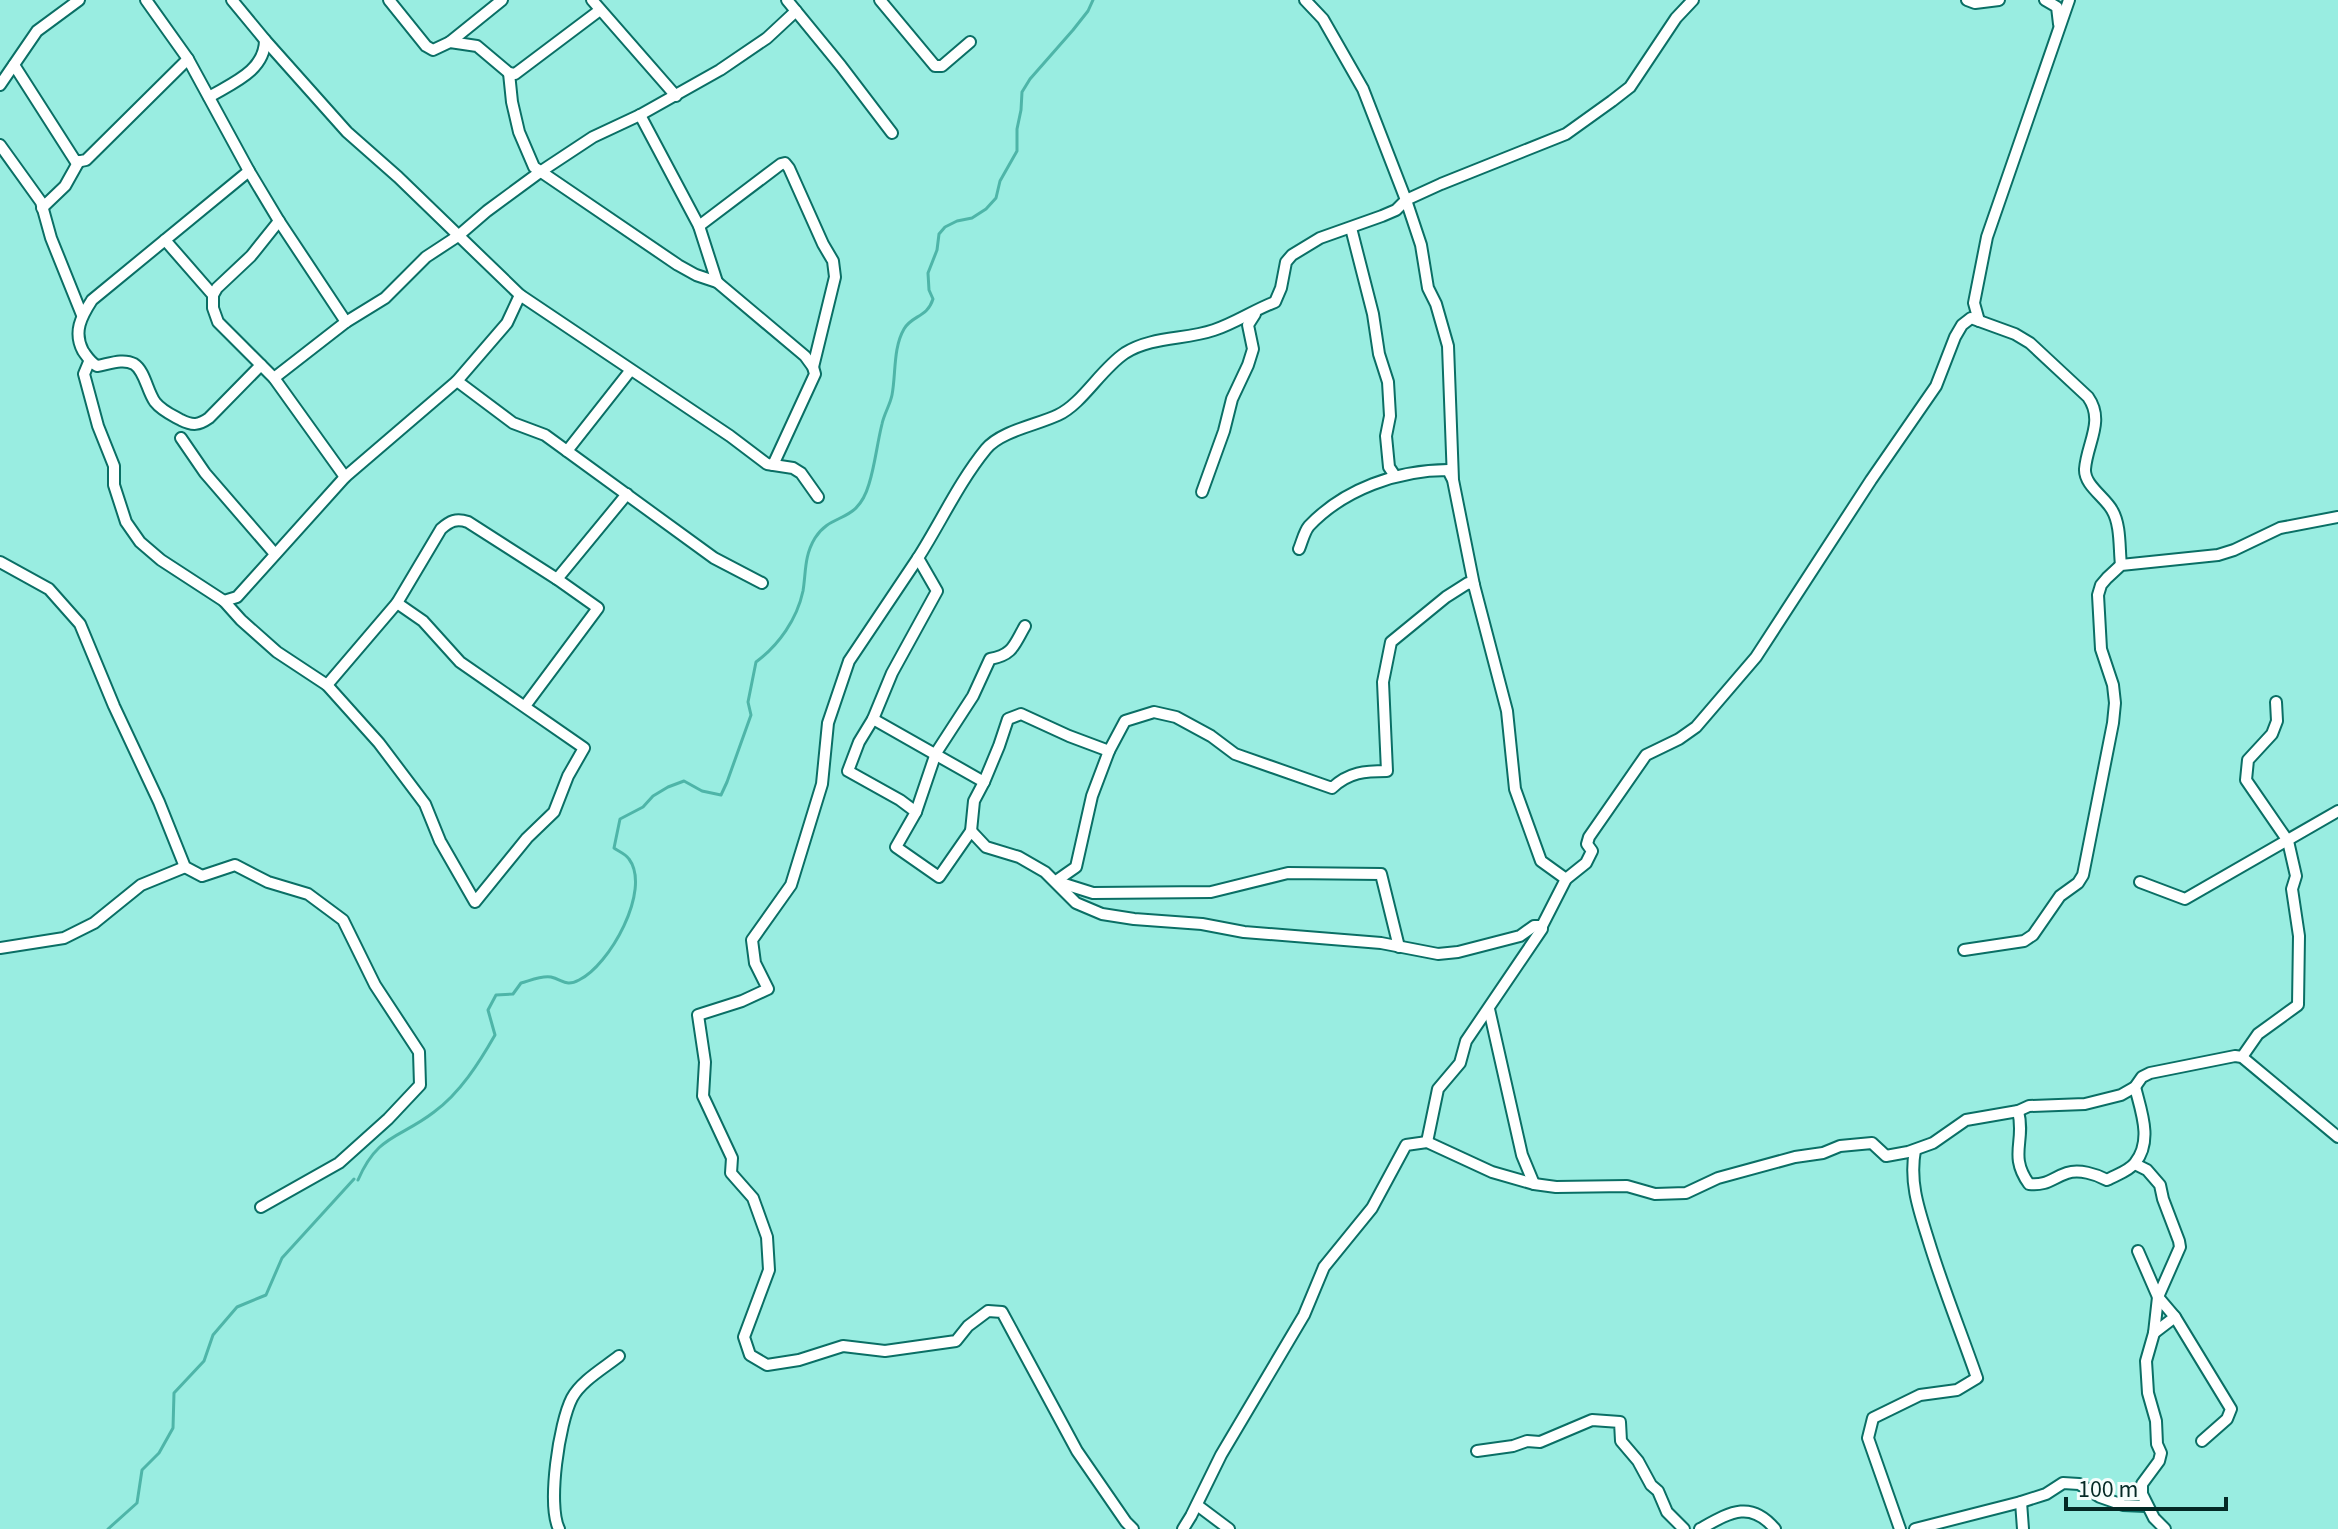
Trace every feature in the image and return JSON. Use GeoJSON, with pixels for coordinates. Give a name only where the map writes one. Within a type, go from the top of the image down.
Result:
{"type":"FeatureCollection","features":[{"type":"Feature","properties":{"kind":"street"},"geometry":{"type":"LineString","coordinates":[[0,85],[37,31],[79,0]]}},
{"type":"Feature","properties":{"kind":"street"},"geometry":{"type":"LineString","coordinates":[[146,0],[188,59],[279,221],[346,322]]}},
{"type":"Feature","properties":{"kind":"street"},"geometry":{"type":"LineString","coordinates":[[232,0],[347,132],[520,295],[767,464],[793,468],[801,473],[818,497]]}},
{"type":"Feature","properties":{"kind":"street"},"geometry":{"type":"LineString","coordinates":[[389,0],[426,46],[433,50],[450,42],[500,1]]}},
{"type":"Feature","properties":{"kind":"street"},"geometry":{"type":"LineString","coordinates":[[592,0],[676,96]]}},
{"type":"Feature","properties":{"kind":"street"},"geometry":{"type":"LineString","coordinates":[[787,0],[892,133]]}},
{"type":"Feature","properties":{"kind":"street"},"geometry":{"type":"LineString","coordinates":[[880,0],[935,66],[942,66],[970,42]]}},
{"type":"Feature","properties":{"kind":"street"},"geometry":{"type":"LineString","coordinates":[[1305,0],[1323,19],[1363,89],[1421,245],[1428,288],[1448,346],[1453,480],[1474,585],[1507,711],[1515,789],[1541,861],[1566,879]]}},
{"type":"Feature","properties":{"kind":"street"},"geometry":{"type":"LineString","coordinates":[[1133,1529],[1077,1451],[1002,1312],[988,1311],[968,1326],[956,1341],[885,1351],[843,1346],[799,1360],[767,1365],[750,1355],[744,1337],[769,1270],[767,1237],[753,1198],[731,1173],[732,1158],[703,1096],[705,1062],[698,1015],[768,989],[755,963],[752,940],[791,885],[822,784],[828,723],[849,661],[987,447],[997,439],[1061,414],[1107,367],[1134,348],[1214,330],[1275,302],[1286,262],[1292,255],[1328,234],[1396,210],[1406,200],[1441,184],[1566,134],[1630,87],[1676,18],[1693,0]]}},
{"type":"Feature","properties":{"kind":"street"},"geometry":{"type":"LineString","coordinates":[[1967,0],[1975,3],[1999,0]]}},
{"type":"Feature","properties":{"kind":"street"},"geometry":{"type":"LineString","coordinates":[[2045,0],[2057,7],[2059,26]]}},
{"type":"Feature","properties":{"kind":"street"},"geometry":{"type":"LineString","coordinates":[[1979,321],[1974,303],[1987,237],[2069,0]]}},
{"type":"Feature","properties":{"kind":"street"},"geometry":{"type":"LineString","coordinates":[[450,42],[477,46],[509,73],[515,74],[600,10]]}},
{"type":"Feature","properties":{"kind":"street"},"geometry":{"type":"LineString","coordinates":[[274,378],[346,322],[385,298],[426,257],[540,172],[593,137],[640,115],[720,70],[767,38],[796,11]]}},
{"type":"Feature","properties":{"kind":"street"},"geometry":{"type":"LineString","coordinates":[[209,97],[252,71],[265,52],[265,40]]}},
{"type":"Feature","properties":{"kind":"street"},"geometry":{"type":"LineString","coordinates":[[14,65],[76,162],[86,160],[188,59]]}},
{"type":"Feature","properties":{"kind":"street"},"geometry":{"type":"LineString","coordinates":[[509,73],[519,132],[534,167],[678,265],[717,282],[805,356],[813,367],[815,374],[773,465]]}},
{"type":"Feature","properties":{"kind":"street"},"geometry":{"type":"LineString","coordinates":[[640,115],[699,226],[717,282]]}},
{"type":"Feature","properties":{"kind":"street"},"geometry":{"type":"LineString","coordinates":[[0,145],[41,202],[51,238],[82,315]]}},
{"type":"Feature","properties":{"kind":"street"},"geometry":{"type":"LineString","coordinates":[[42,208],[65,186],[79,161]]}},
{"type":"Feature","properties":{"kind":"street"},"geometry":{"type":"LineString","coordinates":[[699,226],[785,163],[833,261],[835,277],[813,367]]}},
{"type":"Feature","properties":{"kind":"street"},"geometry":{"type":"LineString","coordinates":[[249,171],[92,300],[77,329],[78,342],[89,362],[97,366],[131,362],[138,367],[155,402],[165,412],[189,424],[199,424],[209,418],[261,365]]}},
{"type":"Feature","properties":{"kind":"street"},"geometry":{"type":"LineString","coordinates":[[279,221],[251,256],[217,288],[213,295],[213,308],[218,322],[274,378],[345,477]]}},
{"type":"Feature","properties":{"kind":"street"},"geometry":{"type":"LineString","coordinates":[[1351,228],[1388,382],[1390,416],[1386,436],[1389,467],[1395,476]]}},
{"type":"Feature","properties":{"kind":"street"},"geometry":{"type":"LineString","coordinates":[[165,240],[213,295]]}},
{"type":"Feature","properties":{"kind":"street"},"geometry":{"type":"LineString","coordinates":[[224,601],[237,597],[345,477],[457,381],[507,323],[520,295]]}},
{"type":"Feature","properties":{"kind":"street"},"geometry":{"type":"LineString","coordinates":[[1202,492],[1232,399],[1253,349],[1248,325],[1262,306]]}},
{"type":"Feature","properties":{"kind":"street"},"geometry":{"type":"LineString","coordinates":[[1427,1142],[1438,1089],[1460,1063],[1466,1041],[1542,929],[1566,879],[1586,863],[1592,851],[1587,844],[1589,837],[1646,755],[1696,727],[1756,657],[1936,386],[1955,337],[1971,318],[2015,334],[2030,343],[2095,406],[2097,416],[2084,471],[2088,481],[2113,511],[2121,565]]}},
{"type":"Feature","properties":{"kind":"street"},"geometry":{"type":"LineString","coordinates":[[89,362],[84,374],[98,426],[114,466],[114,485],[126,522],[140,542],[161,560],[224,601],[277,652],[327,685],[379,743],[425,804],[440,841],[475,902],[527,838],[554,812],[568,776],[584,748],[460,662],[423,621],[397,603]]}},
{"type":"Feature","properties":{"kind":"street"},"geometry":{"type":"LineString","coordinates":[[567,451],[630,371]]}},
{"type":"Feature","properties":{"kind":"street"},"geometry":{"type":"LineString","coordinates":[[457,381],[513,423],[535,430],[567,451],[714,558],[762,583]]}},
{"type":"Feature","properties":{"kind":"street"},"geometry":{"type":"LineString","coordinates":[[181,438],[205,473],[275,554]]}},
{"type":"Feature","properties":{"kind":"street"},"geometry":{"type":"LineString","coordinates":[[1299,549],[1307,528],[1355,492],[1395,476],[1426,470],[1448,470],[1453,480]]}},
{"type":"Feature","properties":{"kind":"street"},"geometry":{"type":"LineString","coordinates":[[557,579],[627,494]]}},
{"type":"Feature","properties":{"kind":"street"},"geometry":{"type":"LineString","coordinates":[[1964,950],[2024,941],[2033,935],[2060,896],[2078,883],[2083,875],[2115,703],[2113,685],[2101,649],[2098,595],[2101,585],[2121,565],[2218,555],[2280,528],[2338,517]]}},
{"type":"Feature","properties":{"kind":"street"},"geometry":{"type":"LineString","coordinates":[[327,685],[397,603],[441,529],[449,522],[460,519],[598,608],[525,706]]}},
{"type":"Feature","properties":{"kind":"street"},"geometry":{"type":"LineString","coordinates":[[916,812],[848,771],[892,673],[937,591],[918,558]]}},
{"type":"Feature","properties":{"kind":"street"},"geometry":{"type":"LineString","coordinates":[[0,562],[49,589],[80,624],[185,867],[202,876],[235,865],[268,882],[308,894],[343,920],[375,985],[419,1052],[420,1085],[388,1119],[339,1163],[261,1207]]}},
{"type":"Feature","properties":{"kind":"street"},"geometry":{"type":"LineString","coordinates":[[1056,881],[1076,867],[1092,796],[1109,751],[1125,721],[1154,712],[1176,717],[1211,736],[1235,754],[1332,788],[1343,777],[1355,773],[1387,771],[1383,682],[1391,642],[1446,597],[1468,583],[1474,585]]}},
{"type":"Feature","properties":{"kind":"street"},"geometry":{"type":"LineString","coordinates":[[1025,626],[1010,653],[990,659],[973,696],[936,753],[916,812],[896,847],[939,877],[971,831],[974,801],[1008,719],[1021,714],[1109,751]]}},
{"type":"Feature","properties":{"kind":"street"},"geometry":{"type":"LineString","coordinates":[[2242,1057],[2258,1034],[2298,1005],[2299,936],[2292,889],[2296,876],[2288,841],[2246,780],[2248,760],[2272,734],[2277,721],[2276,702]]}},
{"type":"Feature","properties":{"kind":"street"},"geometry":{"type":"LineString","coordinates":[[873,719],[984,782]]}},
{"type":"Feature","properties":{"kind":"street"},"geometry":{"type":"LineString","coordinates":[[2140,882],[2185,899],[2338,811]]}},
{"type":"Feature","properties":{"kind":"street"},"geometry":{"type":"LineString","coordinates":[[971,831],[986,847],[1019,857],[1045,872],[1076,903],[1102,914],[1202,924],[1244,932],[1381,943],[1427,953],[1458,952],[1520,936],[1534,926],[1542,926]]}},
{"type":"Feature","properties":{"kind":"street"},"geometry":{"type":"LineString","coordinates":[[0,948],[64,938],[94,923],[141,885],[185,867]]}},
{"type":"Feature","properties":{"kind":"street"},"geometry":{"type":"LineString","coordinates":[[1056,881],[1093,893],[1211,892],[1288,873],[1381,874],[1399,947]]}},
{"type":"Feature","properties":{"kind":"street"},"geometry":{"type":"LineString","coordinates":[[1489,1009],[1522,1155],[1534,1184]]}},
{"type":"Feature","properties":{"kind":"street"},"geometry":{"type":"LineString","coordinates":[[1183,1529],[1221,1455],[1304,1315],[1324,1267],[1372,1208],[1406,1145],[1427,1142],[1492,1172],[1534,1184],[1556,1187],[1618,1185],[1655,1194],[1686,1193],[1718,1178],[1795,1157],[1823,1153],[1840,1146],[1872,1143],[1886,1156],[1915,1150],[1933,1143],[1966,1120],[2018,1111],[2029,1106],[2100,1101],[2121,1095],[2150,1073],[2235,1056],[2242,1057],[2338,1137]]}},
{"type":"Feature","properties":{"kind":"street"},"geometry":{"type":"LineString","coordinates":[[2018,1111],[2021,1124],[2017,1161],[2029,1184],[2041,1185],[2071,1171],[2107,1180],[2135,1164],[2144,1144],[2145,1126],[2135,1087]]}},
{"type":"Feature","properties":{"kind":"street"},"geometry":{"type":"LineString","coordinates":[[1900,1529],[1868,1438],[1873,1418],[1920,1395],[1957,1390],[1977,1378],[1940,1280],[1914,1193],[1912,1165],[1915,1150]]}},
{"type":"Feature","properties":{"kind":"street"},"geometry":{"type":"LineString","coordinates":[[2135,1164],[2147,1170],[2160,1185],[2180,1247],[2158,1297],[2154,1333],[2146,1361],[2148,1393],[2161,1453],[2159,1461],[2142,1484],[2142,1494],[2146,1506],[2165,1529]]}},
{"type":"Feature","properties":{"kind":"street"},"geometry":{"type":"LineString","coordinates":[[2138,1251],[2158,1297],[2175,1317],[2231,1409],[2227,1419],[2202,1441]]}},
{"type":"Feature","properties":{"kind":"street"},"geometry":{"type":"LineString","coordinates":[[2154,1333],[2175,1317]]}},
{"type":"Feature","properties":{"kind":"street"},"geometry":{"type":"LineString","coordinates":[[559,1529],[553,1508],[566,1413],[573,1396],[619,1356]]}},
{"type":"Feature","properties":{"kind":"street"},"geometry":{"type":"LineString","coordinates":[[1477,1451],[1527,1441],[1540,1442],[1592,1420],[1620,1422],[1621,1441],[1658,1491],[1667,1512],[1684,1529]]}},
{"type":"Feature","properties":{"kind":"street"},"geometry":{"type":"LineString","coordinates":[[1915,1529],[2021,1502],[2046,1494],[2063,1483],[2079,1484],[2100,1497],[2123,1505],[2146,1506]]}},
{"type":"Feature","properties":{"kind":"street"},"geometry":{"type":"LineString","coordinates":[[2021,1502],[2023,1529]]}},
{"type":"Feature","properties":{"kind":"street"},"geometry":{"type":"LineString","coordinates":[[1197,1505],[1229,1529]]}},
{"type":"Feature","properties":{"kind":"street"},"geometry":{"type":"LineString","coordinates":[[1700,1529],[1719,1518],[1744,1510],[1757,1513],[1775,1529]]}},
{"type":"Feature","properties":{"kind":"waterway"},"geometry":{"type":"LineString","coordinates":[[358,1180],[382,1145],[434,1112],[468,1077],[495,1035],[488,1010],[496,995],[513,994],[521,983],[544,977],[575,982],[603,960],[624,926],[635,889],[635,873],[629,859],[614,848],[620,819],[643,807],[668,787],[684,781],[702,791],[721,795],[751,715],[748,702],[756,662],[792,621],[803,591],[811,545],[822,530],[851,512],[864,497],[892,395],[900,336],[907,324],[927,310],[933,299],[928,273],[937,250],[939,234],[957,221],[972,218],[996,198],[1000,181],[1017,151],[1022,92],[1088,11],[1093,0]]}},
{"type":"Feature","properties":{"kind":"waterway"},"geometry":{"type":"LineString","coordinates":[[108,1529],[137,1503],[142,1470],[159,1453],[173,1428],[174,1393],[204,1361],[213,1335],[237,1307],[266,1295],[282,1258],[354,1179]]}}]}
